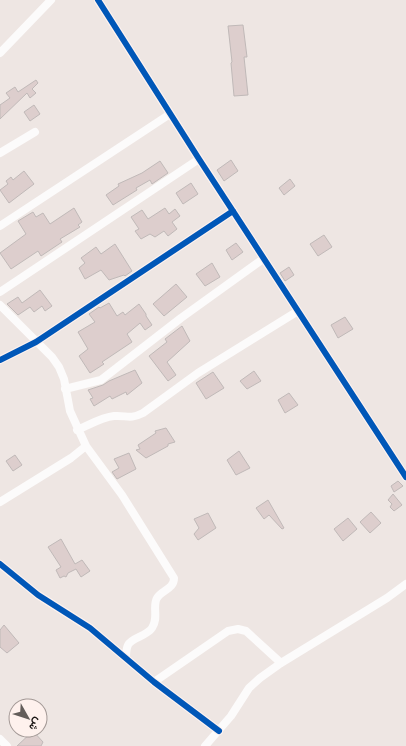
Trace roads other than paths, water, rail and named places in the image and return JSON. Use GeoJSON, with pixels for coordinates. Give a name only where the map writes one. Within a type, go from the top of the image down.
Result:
{"type":"FeatureCollection","features":[{"type":"Feature","properties":{"kind":"street"},"geometry":{"type":"LineString","coordinates":[[0,53],[51,0]]}},
{"type":"Feature","properties":{"kind":"street"},"geometry":{"type":"LineString","coordinates":[[98,0],[263,259],[406,478]]}},
{"type":"Feature","properties":{"kind":"street"},"geometry":{"type":"LineString","coordinates":[[0,226],[170,114]]}},
{"type":"Feature","properties":{"kind":"street"},"geometry":{"type":"LineString","coordinates":[[0,153],[35,132]]}},
{"type":"Feature","properties":{"kind":"street"},"geometry":{"type":"LineString","coordinates":[[0,292],[199,159]]}},
{"type":"Feature","properties":{"kind":"street"},"geometry":{"type":"LineString","coordinates":[[0,360],[36,342],[233,212]]}},
{"type":"Feature","properties":{"kind":"street"},"geometry":{"type":"LineString","coordinates":[[65,389],[101,380],[181,318],[263,259]]}},
{"type":"Feature","properties":{"kind":"street"},"geometry":{"type":"LineString","coordinates":[[0,305],[52,357],[59,367],[64,379],[70,411],[77,430],[86,446],[122,495],[174,578],[174,582],[170,587],[158,596],[156,600],[156,621],[152,628],[145,635],[131,641],[128,645],[126,658]]}},
{"type":"Feature","properties":{"kind":"street"},"geometry":{"type":"LineString","coordinates":[[77,430],[109,417],[134,417],[143,414],[198,373],[298,311]]}},
{"type":"Feature","properties":{"kind":"street"},"geometry":{"type":"LineString","coordinates":[[0,502],[71,458],[86,446]]}},
{"type":"Feature","properties":{"kind":"street"},"geometry":{"type":"LineString","coordinates":[[0,564],[38,595],[90,628],[154,682],[219,731]]}},
{"type":"Feature","properties":{"kind":"street"},"geometry":{"type":"LineString","coordinates":[[205,746],[231,716],[249,688],[260,678],[281,663],[406,584]]}},
{"type":"Feature","properties":{"kind":"street"},"geometry":{"type":"LineString","coordinates":[[154,682],[228,631],[238,629],[246,631],[281,663]]}},
{"type":"Feature","properties":{"kind":"street"},"geometry":{"type":"LineString","coordinates":[[0,739],[7,746]]}}]}
